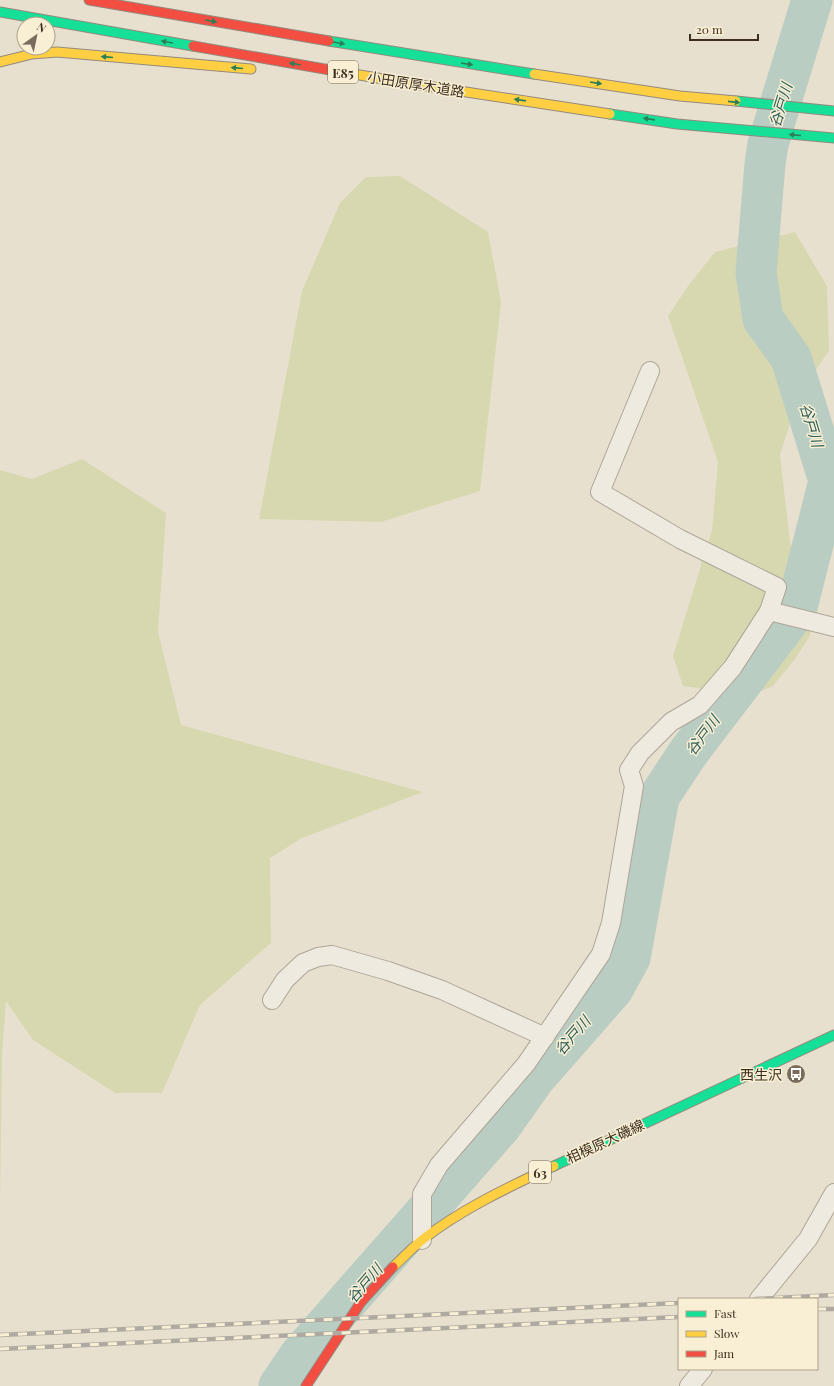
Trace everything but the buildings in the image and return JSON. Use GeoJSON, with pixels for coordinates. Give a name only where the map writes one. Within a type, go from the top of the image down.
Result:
{"type":"FeatureCollection","features":[{"type":"Feature","properties":{"kind":"main road","name":"小田原厚木道路"},"geometry":{"type":"LineString","coordinates":[[89,0],[403,54],[696,98],[834,111]]}},
{"type":"Feature","properties":{"kind":"main road","name":"小田原厚木道路"},"geometry":{"type":"LineString","coordinates":[[0,12],[401,82],[688,125],[834,138]]}},
{"type":"Feature","properties":{"kind":"main road"},"geometry":{"type":"LineString","coordinates":[[0,62],[32,54],[57,52],[260,70]]}},
{"type":"Feature","properties":{"kind":"main road"},"geometry":{"type":"LineString","coordinates":[[300,74],[401,82]]}},
{"type":"Feature","properties":{"kind":"main road","name":"相模原大磯線"},"geometry":{"type":"LineString","coordinates":[[306,1386],[361,1302],[422,1232],[458,1216],[510,1186],[834,1035]]}},
{"type":"Feature","properties":{"kind":"street"},"geometry":{"type":"LineString","coordinates":[[422,1232],[422,1194],[439,1165],[526,1064],[601,954],[611,923],[634,786],[629,770],[640,753],[671,722],[700,705],[733,667],[774,612],[777,587],[680,539],[600,492],[650,371]]}},
{"type":"Feature","properties":{"kind":"street"},"geometry":{"type":"LineString","coordinates":[[774,612],[834,627]]}},
{"type":"Feature","properties":{"kind":"street"},"geometry":{"type":"LineString","coordinates":[[272,1000],[285,980],[303,963],[318,957],[332,955],[388,971],[442,990],[545,1037]]}},
{"type":"Feature","properties":{"kind":"street"},"geometry":{"type":"LineString","coordinates":[[760,1298],[808,1239],[834,1193]]}},
{"type":"Feature","properties":{"kind":"street"},"geometry":{"type":"LineString","coordinates":[[689,1386],[702,1370]]}},
{"type":"Feature","properties":{"kind":"green space"},"geometry":{"type":"Polygon","coordinates":[[[400,176],[488,232],[501,302],[480,491],[381,522],[259,519],[302,291],[340,203],[366,177],[400,176]]]}},
{"type":"Feature","properties":{"kind":"green space"},"geometry":{"type":"Polygon","coordinates":[[[795,232],[827,286],[829,350],[799,396],[780,455],[790,542],[812,604],[810,636],[795,659],[772,687],[748,695],[683,686],[673,656],[712,530],[718,462],[668,316],[688,286],[715,252],[795,232]]]}},
{"type":"Feature","properties":{"kind":"green space"},"geometry":{"type":"Polygon","coordinates":[[[82,459],[166,513],[158,632],[181,725],[423,792],[302,838],[270,858],[271,943],[200,1005],[162,1093],[115,1093],[33,1040],[6,1001],[2,1054],[0,1208],[0,470],[32,479],[82,459]]]}},
{"type":"Feature","properties":{"kind":"waterway","name":"谷戸川"},"geometry":{"type":"LineString","coordinates":[[279,1386],[300,1355],[501,1126],[535,1078],[613,989],[630,958],[659,797],[688,753],[796,611],[829,481],[791,358],[763,319],[756,272],[768,144],[812,0]]}},
{"type":"Feature","properties":{"kind":"railway"},"geometry":{"type":"LineString","coordinates":[[776,1298],[834,1295]]}},
{"type":"Feature","properties":{"kind":"railway"},"geometry":{"type":"LineString","coordinates":[[0,1335],[678,1303]]}},
{"type":"Feature","properties":{"kind":"railway"},"geometry":{"type":"LineString","coordinates":[[818,1309],[834,1309]]}},
{"type":"Feature","properties":{"kind":"railway"},"geometry":{"type":"LineString","coordinates":[[0,1349],[678,1317]]}},
{"type":"Feature","properties":{"kind":"traffic: fast"},"geometry":{"type":"LineString","coordinates":[[0,12],[193,46]]}},
{"type":"Feature","properties":{"kind":"traffic: fast"},"geometry":{"type":"LineString","coordinates":[[329,41],[534,74]]}},
{"type":"Feature","properties":{"kind":"traffic: fast"},"geometry":{"type":"LineString","coordinates":[[736,101],[834,111]]}},
{"type":"Feature","properties":{"kind":"traffic: fast"},"geometry":{"type":"LineString","coordinates":[[610,114],[677,124],[834,138]]}},
{"type":"Feature","properties":{"kind":"traffic: fast"},"geometry":{"type":"LineString","coordinates":[[554,1166],[834,1035]]}},
{"type":"Feature","properties":{"kind":"traffic: slow"},"geometry":{"type":"LineString","coordinates":[[0,62],[32,54],[57,52],[251,69]]}},
{"type":"Feature","properties":{"kind":"traffic: slow"},"geometry":{"type":"LineString","coordinates":[[336,71],[610,114]]}},
{"type":"Feature","properties":{"kind":"traffic: slow"},"geometry":{"type":"LineString","coordinates":[[534,74],[680,96],[736,101]]}},
{"type":"Feature","properties":{"kind":"traffic: slow"},"geometry":{"type":"LineString","coordinates":[[393,1267],[422,1240],[452,1219],[503,1190],[554,1166]]}},
{"type":"Feature","properties":{"kind":"traffic: jam"},"geometry":{"type":"LineString","coordinates":[[89,0],[329,41]]}},
{"type":"Feature","properties":{"kind":"traffic: jam"},"geometry":{"type":"LineString","coordinates":[[193,46],[336,71]]}},
{"type":"Feature","properties":{"kind":"traffic: jam"},"geometry":{"type":"LineString","coordinates":[[306,1386],[361,1302],[393,1267]]}},
{"type":"Feature","properties":{"kind":"place","name":"西生沢"},"geometry":{"type":"Point","coordinates":[796,1074]}}]}
